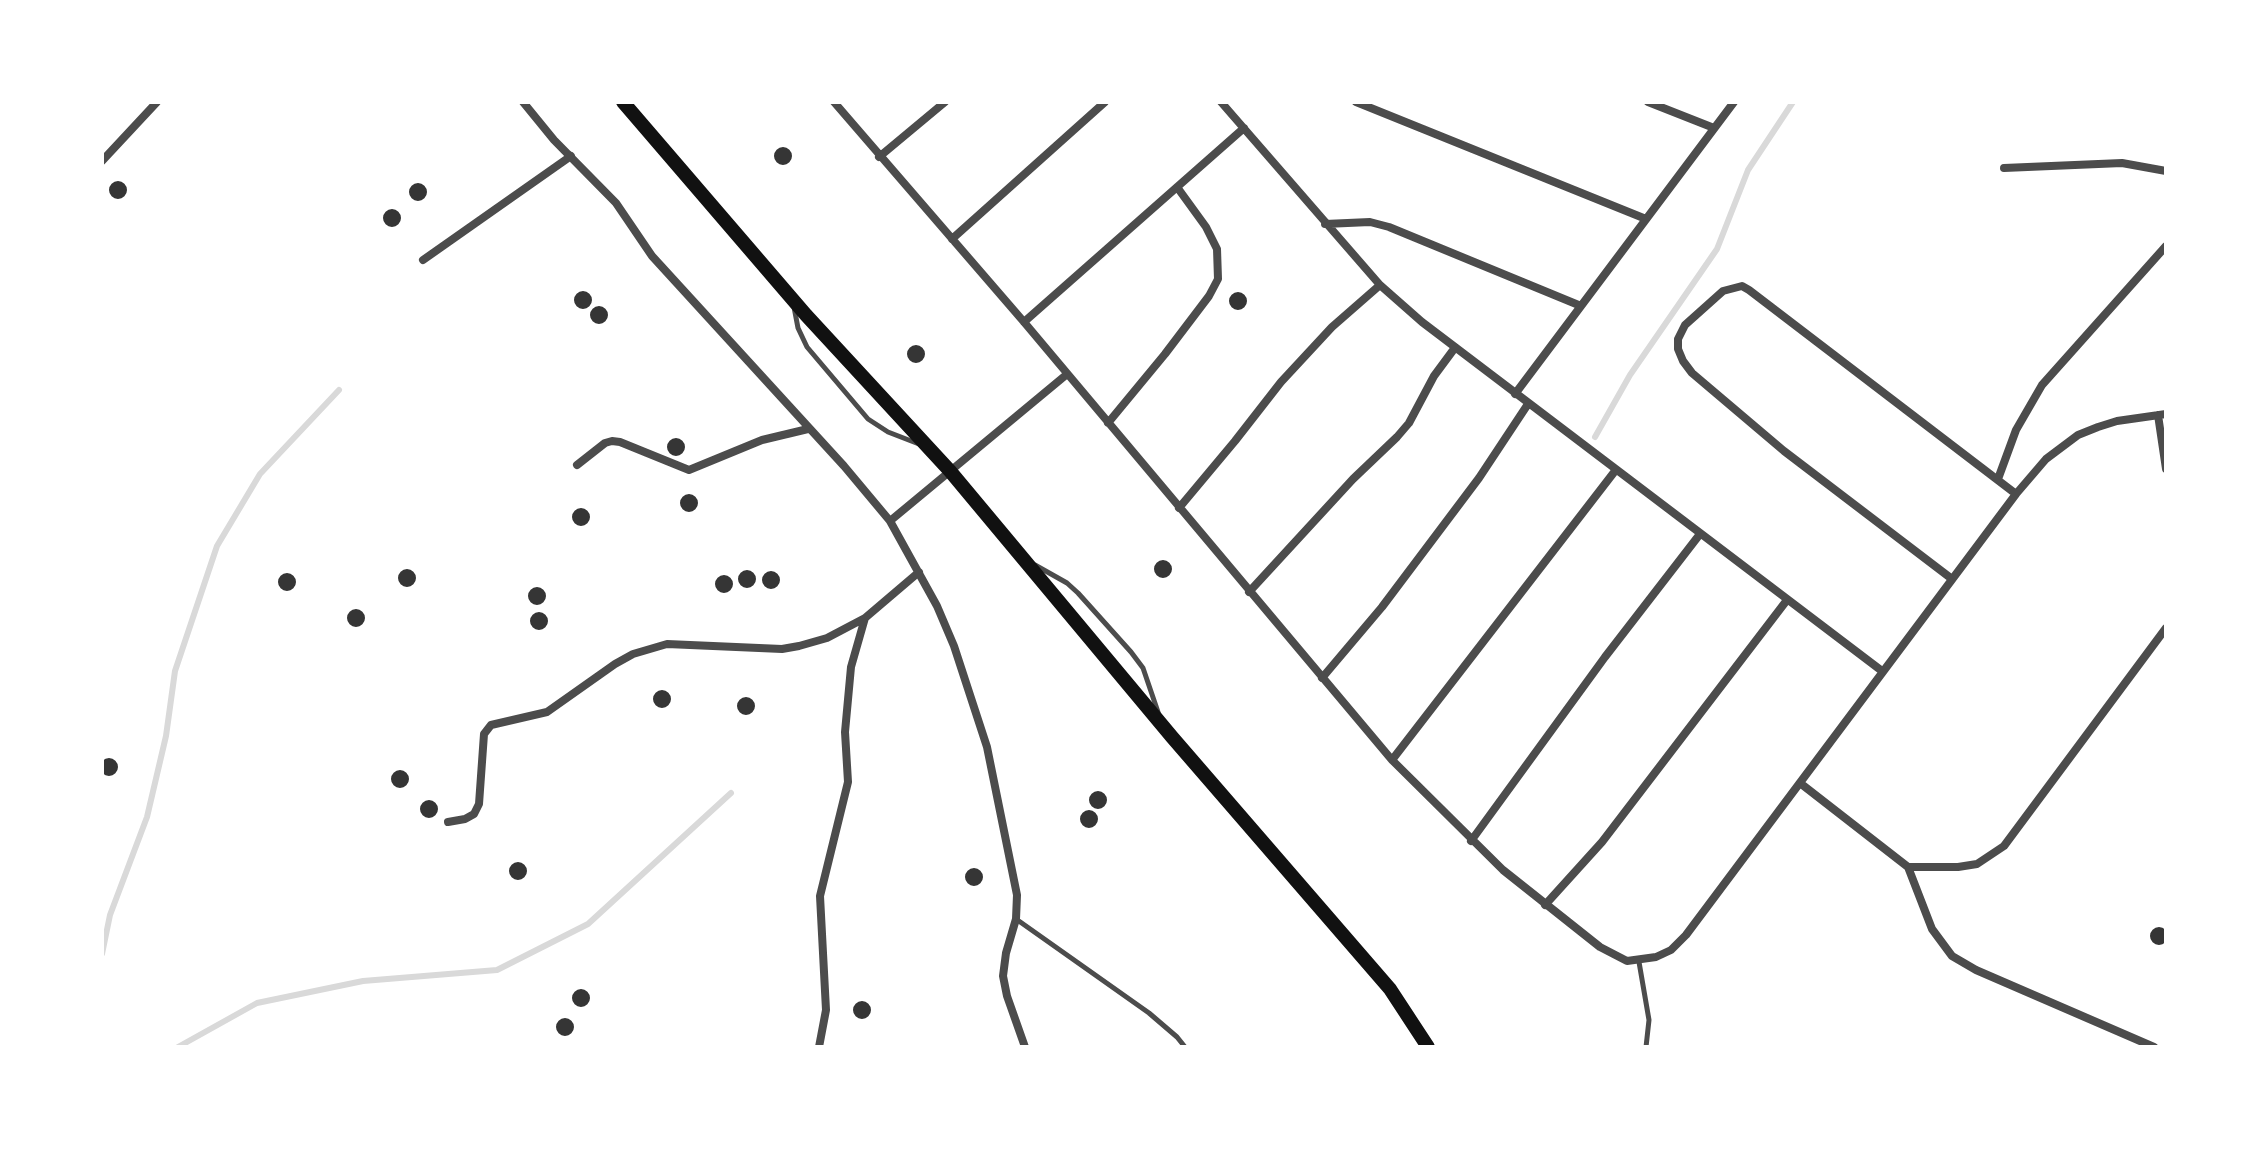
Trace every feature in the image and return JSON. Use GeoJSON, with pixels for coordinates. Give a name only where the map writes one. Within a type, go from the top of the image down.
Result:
{"type":"FeatureCollection","features":[{"type":"Feature","properties":{"kind":"main road"},"geometry":{"type":"LineString","coordinates":[[623,102],[792,298],[950,471],[1163,726],[1390,989],[1428,1047]]}},
{"type":"Feature","properties":{"kind":"street"},"geometry":{"type":"LineString","coordinates":[[102,161],[157,102]]}},
{"type":"Feature","properties":{"kind":"street"},"geometry":{"type":"LineString","coordinates":[[523,102],[616,203],[652,256],[851,474],[890,521],[919,572],[954,646],[987,747],[1017,895],[1016,919],[1003,976],[1025,1047]]}},
{"type":"Feature","properties":{"kind":"street"},"geometry":{"type":"LineString","coordinates":[[834,102],[1024,322],[1392,760],[1471,841],[1545,905],[1614,957],[1627,961],[1639,962],[1671,950],[1686,935],[1882,671],[2046,459],[2078,435],[2117,421],[2162,414],[2166,469]]}},
{"type":"Feature","properties":{"kind":"street"},"geometry":{"type":"LineString","coordinates":[[879,157],[945,102]]}},
{"type":"Feature","properties":{"kind":"street"},"geometry":{"type":"LineString","coordinates":[[952,239],[1105,102]]}},
{"type":"Feature","properties":{"kind":"street"},"geometry":{"type":"LineString","coordinates":[[1221,102],[1380,285],[1454,349],[1882,671]]}},
{"type":"Feature","properties":{"kind":"street"},"geometry":{"type":"LineString","coordinates":[[1356,102],[1646,219]]}},
{"type":"Feature","properties":{"kind":"street"},"geometry":{"type":"LineString","coordinates":[[1648,102],[1714,128]]}},
{"type":"Feature","properties":{"kind":"street"},"geometry":{"type":"LineString","coordinates":[[1515,394],[1734,102]]}},
{"type":"Feature","properties":{"kind":"street"},"geometry":{"type":"LineString","coordinates":[[1024,322],[1244,128]]}},
{"type":"Feature","properties":{"kind":"street"},"geometry":{"type":"LineString","coordinates":[[423,260],[571,156]]}},
{"type":"Feature","properties":{"kind":"street"},"geometry":{"type":"LineString","coordinates":[[2004,168],[2122,163],[2166,171]]}},
{"type":"Feature","properties":{"kind":"street"},"geometry":{"type":"LineString","coordinates":[[1108,423],[1200,308],[1218,279],[1217,249],[1206,227],[1177,187]]}},
{"type":"Feature","properties":{"kind":"street"},"geometry":{"type":"LineString","coordinates":[[1325,224],[1370,222],[1389,227],[1581,306]]}},
{"type":"Feature","properties":{"kind":"street"},"geometry":{"type":"LineString","coordinates":[[1998,479],[2016,430],[2042,385],[2166,246]]}},
{"type":"Feature","properties":{"kind":"street"},"geometry":{"type":"LineString","coordinates":[[1179,508],[1281,382],[1332,327],[1380,285]]}},
{"type":"Feature","properties":{"kind":"street"},"geometry":{"type":"LineString","coordinates":[[1952,579],[1784,451],[1692,373],[1678,349],[1678,339],[1692,317],[1723,291],[1742,286],[1834,352],[2016,494]]}},
{"type":"Feature","properties":{"kind":"street"},"geometry":{"type":"LineString","coordinates":[[1249,592],[1409,423],[1434,376],[1454,349]]}},
{"type":"Feature","properties":{"kind":"street"},"geometry":{"type":"LineString","coordinates":[[890,521],[1066,375]]}},
{"type":"Feature","properties":{"kind":"street"},"geometry":{"type":"LineString","coordinates":[[1322,678],[1382,607],[1470,490],[1528,404]]}},
{"type":"Feature","properties":{"kind":"street"},"geometry":{"type":"LineString","coordinates":[[577,465],[612,441],[689,470],[762,440],[808,429]]}},
{"type":"Feature","properties":{"kind":"street"},"geometry":{"type":"LineString","coordinates":[[1392,760],[1615,471]]}},
{"type":"Feature","properties":{"kind":"street"},"geometry":{"type":"LineString","coordinates":[[1471,841],[1605,657],[1700,534]]}},
{"type":"Feature","properties":{"kind":"street"},"geometry":{"type":"LineString","coordinates":[[448,822],[474,814],[479,804],[484,734],[491,725],[547,712],[615,664],[633,654],[667,644],[782,649],[827,638],[865,618],[919,572]]}},
{"type":"Feature","properties":{"kind":"street"},"geometry":{"type":"LineString","coordinates":[[1545,905],[1602,842],[1787,600]]}},
{"type":"Feature","properties":{"kind":"street"},"geometry":{"type":"LineString","coordinates":[[819,1047],[826,1010],[820,896],[848,782],[845,732],[848,693],[851,667],[865,618]]}},
{"type":"Feature","properties":{"kind":"street"},"geometry":{"type":"LineString","coordinates":[[1908,867],[1977,864],[2004,846],[2166,628]]}},
{"type":"Feature","properties":{"kind":"street"},"geometry":{"type":"LineString","coordinates":[[1800,783],[1908,867],[1932,929],[1952,956],[1976,970],[2154,1047]]}},
{"type":"Feature","properties":{"kind":"lane"},"geometry":{"type":"LineString","coordinates":[[792,298],[798,328],[807,347],[868,419],[888,432],[928,447]]}},
{"type":"Feature","properties":{"kind":"lane"},"geometry":{"type":"LineString","coordinates":[[1023,559],[1067,583],[1131,652],[1143,668],[1163,726]]}},
{"type":"Feature","properties":{"kind":"lane"},"geometry":{"type":"LineString","coordinates":[[1016,919],[1149,1013],[1185,1047]]}},
{"type":"Feature","properties":{"kind":"lane"},"geometry":{"type":"LineString","coordinates":[[1639,962],[1649,1020],[1646,1047]]}},
{"type":"Feature","properties":{"kind":"building"},"geometry":{"type":"Polygon","coordinates":[[[779,147],[787,147],[792,156],[790,163],[779,165],[774,160],[774,152],[779,147]]]}},
{"type":"Feature","properties":{"kind":"building"},"geometry":{"type":"Polygon","coordinates":[[[114,181],[122,181],[127,190],[125,197],[114,199],[109,194],[109,186],[114,181]]]}},
{"type":"Feature","properties":{"kind":"building"},"geometry":{"type":"Polygon","coordinates":[[[414,183],[422,183],[427,192],[425,199],[414,201],[409,196],[409,188],[414,183]]]}},
{"type":"Feature","properties":{"kind":"building"},"geometry":{"type":"Polygon","coordinates":[[[388,209],[396,209],[401,218],[399,225],[388,227],[383,222],[383,214],[388,209]]]}},
{"type":"Feature","properties":{"kind":"building"},"geometry":{"type":"Polygon","coordinates":[[[579,291],[587,291],[592,300],[590,307],[579,309],[574,304],[574,296],[579,291]]]}},
{"type":"Feature","properties":{"kind":"building"},"geometry":{"type":"Polygon","coordinates":[[[1234,292],[1242,292],[1247,301],[1245,308],[1234,310],[1229,305],[1229,297],[1234,292]]]}},
{"type":"Feature","properties":{"kind":"building"},"geometry":{"type":"Polygon","coordinates":[[[595,306],[603,306],[608,315],[606,322],[595,324],[590,319],[590,311],[595,306]]]}},
{"type":"Feature","properties":{"kind":"building"},"geometry":{"type":"Polygon","coordinates":[[[912,345],[920,345],[925,354],[923,361],[912,363],[907,358],[907,350],[912,345]]]}},
{"type":"Feature","properties":{"kind":"building"},"geometry":{"type":"Polygon","coordinates":[[[672,438],[680,438],[685,447],[683,454],[672,456],[667,451],[667,443],[672,438]]]}},
{"type":"Feature","properties":{"kind":"building"},"geometry":{"type":"Polygon","coordinates":[[[685,494],[693,494],[698,503],[696,510],[685,512],[680,507],[680,499],[685,494]]]}},
{"type":"Feature","properties":{"kind":"building"},"geometry":{"type":"Polygon","coordinates":[[[577,508],[585,508],[590,517],[588,524],[577,526],[572,521],[572,513],[577,508]]]}},
{"type":"Feature","properties":{"kind":"building"},"geometry":{"type":"Polygon","coordinates":[[[1159,560],[1167,560],[1172,569],[1170,576],[1159,578],[1154,573],[1154,565],[1159,560]]]}},
{"type":"Feature","properties":{"kind":"building"},"geometry":{"type":"Polygon","coordinates":[[[403,569],[411,569],[416,578],[414,585],[403,587],[398,582],[398,574],[403,569]]]}},
{"type":"Feature","properties":{"kind":"building"},"geometry":{"type":"Polygon","coordinates":[[[743,570],[751,570],[756,579],[754,586],[743,588],[738,583],[738,575],[743,570]]]}},
{"type":"Feature","properties":{"kind":"building"},"geometry":{"type":"Polygon","coordinates":[[[767,571],[775,571],[780,580],[778,587],[767,589],[762,584],[762,576],[767,571]]]}},
{"type":"Feature","properties":{"kind":"building"},"geometry":{"type":"Polygon","coordinates":[[[283,573],[291,573],[296,582],[294,589],[283,591],[278,586],[278,578],[283,573]]]}},
{"type":"Feature","properties":{"kind":"building"},"geometry":{"type":"Polygon","coordinates":[[[720,575],[728,575],[733,584],[731,591],[720,593],[715,588],[715,580],[720,575]]]}},
{"type":"Feature","properties":{"kind":"building"},"geometry":{"type":"Polygon","coordinates":[[[533,587],[541,587],[546,596],[544,603],[533,605],[528,600],[528,592],[533,587]]]}},
{"type":"Feature","properties":{"kind":"building"},"geometry":{"type":"Polygon","coordinates":[[[352,609],[360,609],[365,618],[363,625],[352,627],[347,622],[347,614],[352,609]]]}},
{"type":"Feature","properties":{"kind":"building"},"geometry":{"type":"Polygon","coordinates":[[[535,612],[543,612],[548,621],[546,628],[535,630],[530,625],[530,617],[535,612]]]}},
{"type":"Feature","properties":{"kind":"building"},"geometry":{"type":"Polygon","coordinates":[[[658,690],[666,690],[671,699],[669,706],[658,708],[653,703],[653,695],[658,690]]]}},
{"type":"Feature","properties":{"kind":"building"},"geometry":{"type":"Polygon","coordinates":[[[742,697],[750,697],[755,706],[753,713],[742,715],[737,710],[737,702],[742,697]]]}},
{"type":"Feature","properties":{"kind":"building"},"geometry":{"type":"Polygon","coordinates":[[[109,758],[118,767],[109,776],[100,767],[109,758]]]}},
{"type":"Feature","properties":{"kind":"building"},"geometry":{"type":"Polygon","coordinates":[[[396,770],[404,770],[409,779],[407,786],[396,788],[391,783],[391,775],[396,770]]]}},
{"type":"Feature","properties":{"kind":"building"},"geometry":{"type":"Polygon","coordinates":[[[1094,791],[1102,791],[1107,800],[1105,807],[1094,809],[1089,804],[1089,796],[1094,791]]]}},
{"type":"Feature","properties":{"kind":"building"},"geometry":{"type":"Polygon","coordinates":[[[425,800],[433,800],[438,809],[436,816],[425,818],[420,813],[420,805],[425,800]]]}},
{"type":"Feature","properties":{"kind":"building"},"geometry":{"type":"Polygon","coordinates":[[[1085,810],[1093,810],[1098,819],[1096,826],[1085,828],[1080,823],[1080,815],[1085,810]]]}},
{"type":"Feature","properties":{"kind":"building"},"geometry":{"type":"Polygon","coordinates":[[[514,862],[522,862],[527,871],[525,878],[514,880],[509,875],[509,867],[514,862]]]}},
{"type":"Feature","properties":{"kind":"building"},"geometry":{"type":"Polygon","coordinates":[[[970,868],[978,868],[983,877],[981,884],[970,886],[965,881],[965,873],[970,868]]]}},
{"type":"Feature","properties":{"kind":"building"},"geometry":{"type":"Polygon","coordinates":[[[2159,927],[2168,936],[2159,945],[2150,936],[2159,927]]]}},
{"type":"Feature","properties":{"kind":"building"},"geometry":{"type":"Polygon","coordinates":[[[577,989],[585,989],[590,998],[588,1005],[577,1007],[572,1002],[572,994],[577,989]]]}},
{"type":"Feature","properties":{"kind":"building"},"geometry":{"type":"Polygon","coordinates":[[[858,1001],[866,1001],[871,1010],[869,1017],[858,1019],[853,1014],[853,1006],[858,1001]]]}},
{"type":"Feature","properties":{"kind":"building"},"geometry":{"type":"Polygon","coordinates":[[[561,1018],[569,1018],[574,1027],[572,1034],[561,1036],[556,1031],[556,1023],[561,1018]]]}},
{"type":"Feature","properties":{"kind":"waterway"},"geometry":{"type":"LineString","coordinates":[[1595,437],[1630,375],[1717,249],[1748,170],[1793,102]]}},
{"type":"Feature","properties":{"kind":"waterway"},"geometry":{"type":"LineString","coordinates":[[102,954],[110,915],[147,817],[166,736],[175,671],[217,546],[260,474],[339,390]]}},
{"type":"Feature","properties":{"kind":"waterway"},"geometry":{"type":"LineString","coordinates":[[178,1047],[257,1003],[363,981],[497,970],[588,924],[731,793]]}}]}
